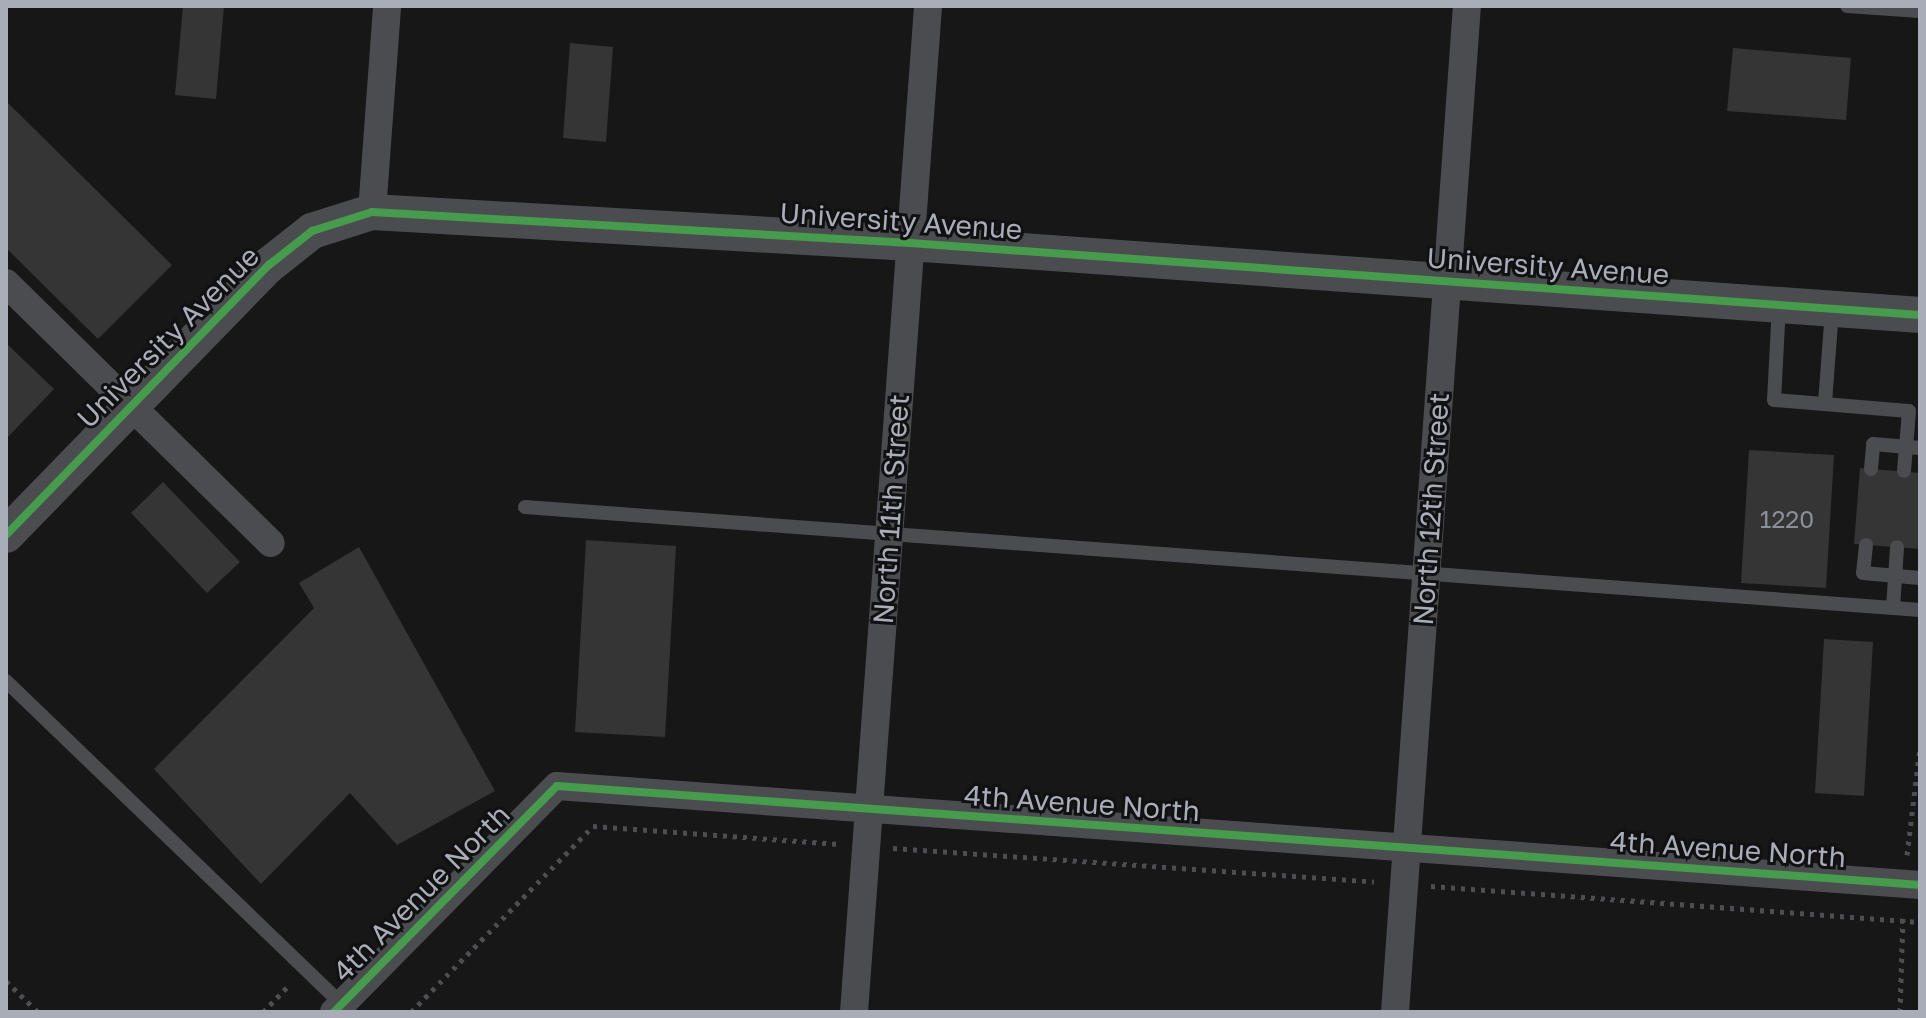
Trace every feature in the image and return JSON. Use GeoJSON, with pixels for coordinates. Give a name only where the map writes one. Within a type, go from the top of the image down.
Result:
{"type":"FeatureCollection","features":[{"type":"Feature","properties":{"kind":"street"},"geometry":{"type":"LineString","coordinates":[[372,212],[387,6]]}},
{"type":"Feature","properties":{"kind":"street","name":"North 11th Street"},"geometry":{"type":"LineString","coordinates":[[854,1012],[928,6]]}},
{"type":"Feature","properties":{"kind":"street","name":"North 12th Street"},"geometry":{"type":"LineString","coordinates":[[1395,1012],[1467,6]]}},
{"type":"Feature","properties":{"kind":"street","name":"University Avenue"},"geometry":{"type":"LineString","coordinates":[[6,535],[131,403],[269,265],[312,231],[372,212],[910,243],[1920,315]]}},
{"type":"Feature","properties":{"kind":"street"},"geometry":{"type":"LineString","coordinates":[[6,283],[271,543]]}},
{"type":"Feature","properties":{"kind":"street","name":"4th Avenue North"},"geometry":{"type":"LineString","coordinates":[[338,1008],[557,786],[1920,885]]}},
{"type":"Feature","properties":{"kind":"lane"},"geometry":{"type":"LineString","coordinates":[[1847,6],[1920,11]]}},
{"type":"Feature","properties":{"kind":"lane"},"geometry":{"type":"LineString","coordinates":[[1779,305],[1774,400],[1909,411],[1913,447],[1904,471]]}},
{"type":"Feature","properties":{"kind":"lane"},"geometry":{"type":"LineString","coordinates":[[1825,403],[1832,309]]}},
{"type":"Feature","properties":{"kind":"lane"},"geometry":{"type":"LineString","coordinates":[[1871,469],[1873,444],[1913,447]]}},
{"type":"Feature","properties":{"kind":"lane"},"geometry":{"type":"LineString","coordinates":[[525,507],[1920,610]]}},
{"type":"Feature","properties":{"kind":"lane"},"geometry":{"type":"LineString","coordinates":[[1866,545],[1863,573],[1920,578]]}},
{"type":"Feature","properties":{"kind":"lane"},"geometry":{"type":"LineString","coordinates":[[1893,608],[1897,547]]}},
{"type":"Feature","properties":{"kind":"lane"},"geometry":{"type":"LineString","coordinates":[[6,681],[305,969],[338,1008]]}},
{"type":"Feature","properties":{"kind":"path"},"geometry":{"type":"LineString","coordinates":[[411,1012],[593,826],[1920,922]]}},
{"type":"Feature","properties":{"kind":"path"},"geometry":{"type":"LineString","coordinates":[[263,1012],[305,969]]}},
{"type":"Feature","properties":{"kind":"path"},"geometry":{"type":"LineString","coordinates":[[6,981],[38,1012]]}},
{"type":"Feature","properties":{"kind":"building"},"geometry":{"type":"Polygon","coordinates":[[[183,6],[224,6],[216,99],[175,95],[183,6]]]}},
{"type":"Feature","properties":{"kind":"building"},"geometry":{"type":"Polygon","coordinates":[[[570,43],[613,47],[606,142],[563,138],[570,43]]]}},
{"type":"Feature","properties":{"kind":"building"},"geometry":{"type":"Polygon","coordinates":[[[1733,48],[1851,58],[1846,120],[1727,111],[1733,48]]]}},
{"type":"Feature","properties":{"kind":"building"},"geometry":{"type":"Polygon","coordinates":[[[6,101],[172,265],[98,339],[6,248],[6,101]]]}},
{"type":"Feature","properties":{"kind":"building"},"geometry":{"type":"Polygon","coordinates":[[[6,343],[54,389],[6,439],[6,343]]]}},
{"type":"Feature","properties":{"kind":"building"},"geometry":{"type":"Polygon","coordinates":[[[1749,450],[1834,455],[1826,588],[1741,583],[1749,450]]]}},
{"type":"Feature","properties":{"kind":"building"},"geometry":{"type":"Polygon","coordinates":[[[1860,468],[1920,473],[1920,549],[1854,544],[1860,468]]]}},
{"type":"Feature","properties":{"kind":"building"},"geometry":{"type":"Polygon","coordinates":[[[163,482],[240,562],[207,593],[131,513],[163,482]]]}},
{"type":"Feature","properties":{"kind":"building"},"geometry":{"type":"Polygon","coordinates":[[[586,540],[676,546],[665,737],[575,732],[586,540]]]}},
{"type":"Feature","properties":{"kind":"building"},"geometry":{"type":"Polygon","coordinates":[[[359,547],[495,791],[397,845],[350,793],[261,884],[154,769],[314,608],[299,583],[359,547]]]}},
{"type":"Feature","properties":{"kind":"building"},"geometry":{"type":"Polygon","coordinates":[[[1824,639],[1873,642],[1864,796],[1815,793],[1824,639]]]}},
{"type":"Feature","properties":{"kind":"cycle path"},"geometry":{"type":"LineString","coordinates":[[6,535],[269,265],[312,231],[372,212],[910,243],[1920,315]]}},
{"type":"Feature","properties":{"kind":"cycle path"},"geometry":{"type":"LineString","coordinates":[[334,1012],[557,786],[1920,885]]}}]}
